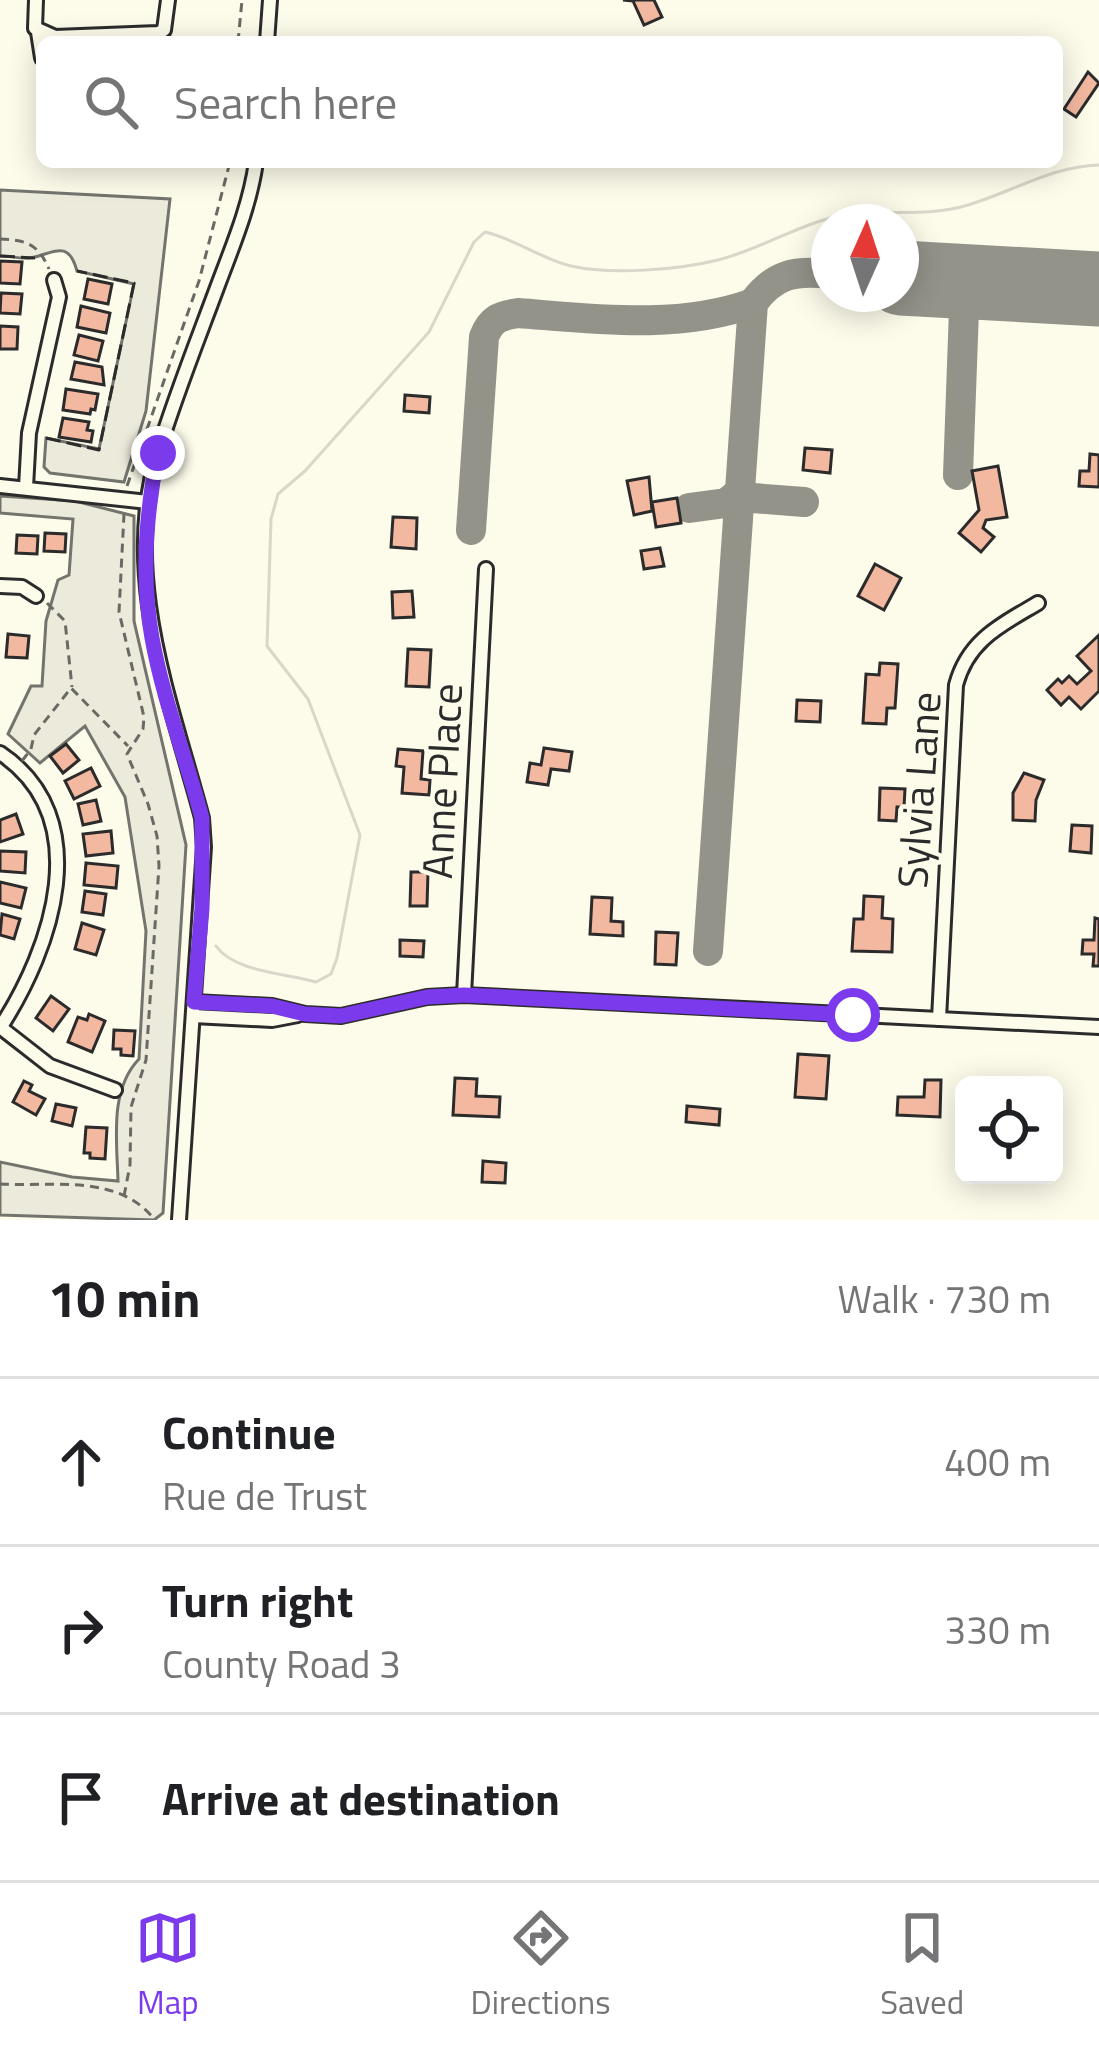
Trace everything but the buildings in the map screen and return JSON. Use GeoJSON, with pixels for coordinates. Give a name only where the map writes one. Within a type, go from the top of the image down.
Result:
{"type":"FeatureCollection","features":[{"type":"Feature","properties":{"kind":"street"},"geometry":{"type":"LineString","coordinates":[[36,0],[39,36]]}},
{"type":"Feature","properties":{"kind":"street"},"geometry":{"type":"LineString","coordinates":[[148,36],[164,31],[168,0]]}},
{"type":"Feature","properties":{"kind":"street"},"geometry":{"type":"LineString","coordinates":[[267,36],[270,0]]}},
{"type":"Feature","properties":{"kind":"street"},"geometry":{"type":"LineString","coordinates":[[38,32],[52,36]]}},
{"type":"Feature","properties":{"kind":"street"},"geometry":{"type":"LineString","coordinates":[[179,1220],[202,908],[202,818],[151,635],[146,574],[148,502],[158,453],[244,217],[255,168]]}},
{"type":"Feature","properties":{"kind":"street"},"geometry":{"type":"LineString","coordinates":[[26,487],[29,433],[59,297],[54,280]]}},
{"type":"Feature","properties":{"kind":"street"},"geometry":{"type":"LineString","coordinates":[[0,485],[148,502]]}},
{"type":"Feature","properties":{"kind":"street","name":"Anne Place"},"geometry":{"type":"LineString","coordinates":[[464,995],[486,569]]}},
{"type":"Feature","properties":{"kind":"street"},"geometry":{"type":"LineString","coordinates":[[0,586],[22,587],[37,596]]}},
{"type":"Feature","properties":{"kind":"street","name":"Sylvia Lane"},"geometry":{"type":"LineString","coordinates":[[939,1019],[958,676],[977,642],[1038,603]]}},
{"type":"Feature","properties":{"kind":"street"},"geometry":{"type":"LineString","coordinates":[[0,753],[17,765],[52,817],[58,848],[54,901],[38,958],[0,1028],[50,1066],[115,1090]]}},
{"type":"Feature","properties":{"kind":"street"},"geometry":{"type":"LineString","coordinates":[[193,1009],[272,1006],[341,1016],[427,997],[464,995],[1099,1028]]}},
{"type":"Feature","properties":{"kind":"path"},"geometry":{"type":"LineString","coordinates":[[239,36],[242,0]]}},
{"type":"Feature","properties":{"kind":"path"},"geometry":{"type":"LineString","coordinates":[[127,490],[199,281],[228,168]]}},
{"type":"Feature","properties":{"kind":"path"},"geometry":{"type":"LineString","coordinates":[[0,238],[40,249],[54,280]]}},
{"type":"Feature","properties":{"kind":"path"},"geometry":{"type":"LineString","coordinates":[[124,509],[119,612],[144,717],[143,729],[129,747],[129,762],[157,836],[158,866],[146,1060],[131,1107],[124,1196]]}},
{"type":"Feature","properties":{"kind":"path"},"geometry":{"type":"LineString","coordinates":[[37,596],[64,622],[71,688],[129,747]]}},
{"type":"Feature","properties":{"kind":"path"},"geometry":{"type":"LineString","coordinates":[[17,765],[71,688]]}},
{"type":"Feature","properties":{"kind":"path"},"geometry":{"type":"LineString","coordinates":[[0,1184],[92,1186],[141,1205],[155,1220]]}},
{"type":"Feature","properties":{"kind":"shaded area"},"geometry":{"type":"Polygon","coordinates":[[[0,190],[170,199],[146,411],[124,482],[50,473],[44,467],[46,438],[99,449],[134,284],[77,271],[64,251],[30,258],[0,256],[0,190]]]}},
{"type":"Feature","properties":{"kind":"shaded area"},"geometry":{"type":"Polygon","coordinates":[[[0,496],[75,501],[134,516],[134,621],[186,845],[163,1213],[154,1220],[0,1215],[0,1162],[118,1181],[117,1117],[123,1086],[139,1059],[146,931],[125,797],[85,726],[40,763],[8,734],[31,686],[42,686],[46,621],[58,580],[69,575],[73,519],[0,513],[0,496]]]}},
{"type":"Feature","properties":{"kind":"waterway"},"geometry":{"type":"LineString","coordinates":[[216,946],[235,961],[261,970],[316,982],[331,974],[360,835],[308,699],[267,646],[271,519],[278,494],[305,471],[429,332],[474,242],[485,232],[571,266],[664,269],[733,256],[839,216],[952,209],[1048,175],[1099,165]]}},
{"type":"Feature","properties":{"kind":"taxiway"},"geometry":{"type":"LineString","coordinates":[[708,951],[753,303],[786,276],[811,273]]}},
{"type":"Feature","properties":{"kind":"taxiway"},"geometry":{"type":"LineString","coordinates":[[958,475],[965,282]]}},
{"type":"Feature","properties":{"kind":"taxiway"},"geometry":{"type":"LineString","coordinates":[[471,530],[484,337],[493,322],[518,313],[666,320],[753,303]]}},
{"type":"Feature","properties":{"kind":"taxiway"},"geometry":{"type":"LineString","coordinates":[[689,508],[726,503],[740,492]]}},
{"type":"Feature","properties":{"kind":"taxiway"},"geometry":{"type":"LineString","coordinates":[[740,497],[804,502]]}},
{"type":"Feature","properties":{"kind":"runway"},"geometry":{"type":"LineString","coordinates":[[919,279],[1099,289]]}},
{"type":"Feature","properties":{"kind":"fence"},"geometry":{"type":"LineString","coordinates":[[0,256],[35,258]]}},
{"type":"Feature","properties":{"kind":"fence"},"geometry":{"type":"LineString","coordinates":[[46,438],[99,450],[134,283],[77,271]]}},
{"type":"Feature","properties":{"kind":"route"},"geometry":{"type":"LineString","coordinates":[[158,453],[148,502],[146,574],[151,635],[202,818],[204,847],[194,1002],[341,1016],[427,997],[464,995],[853,1015]]}}]}
